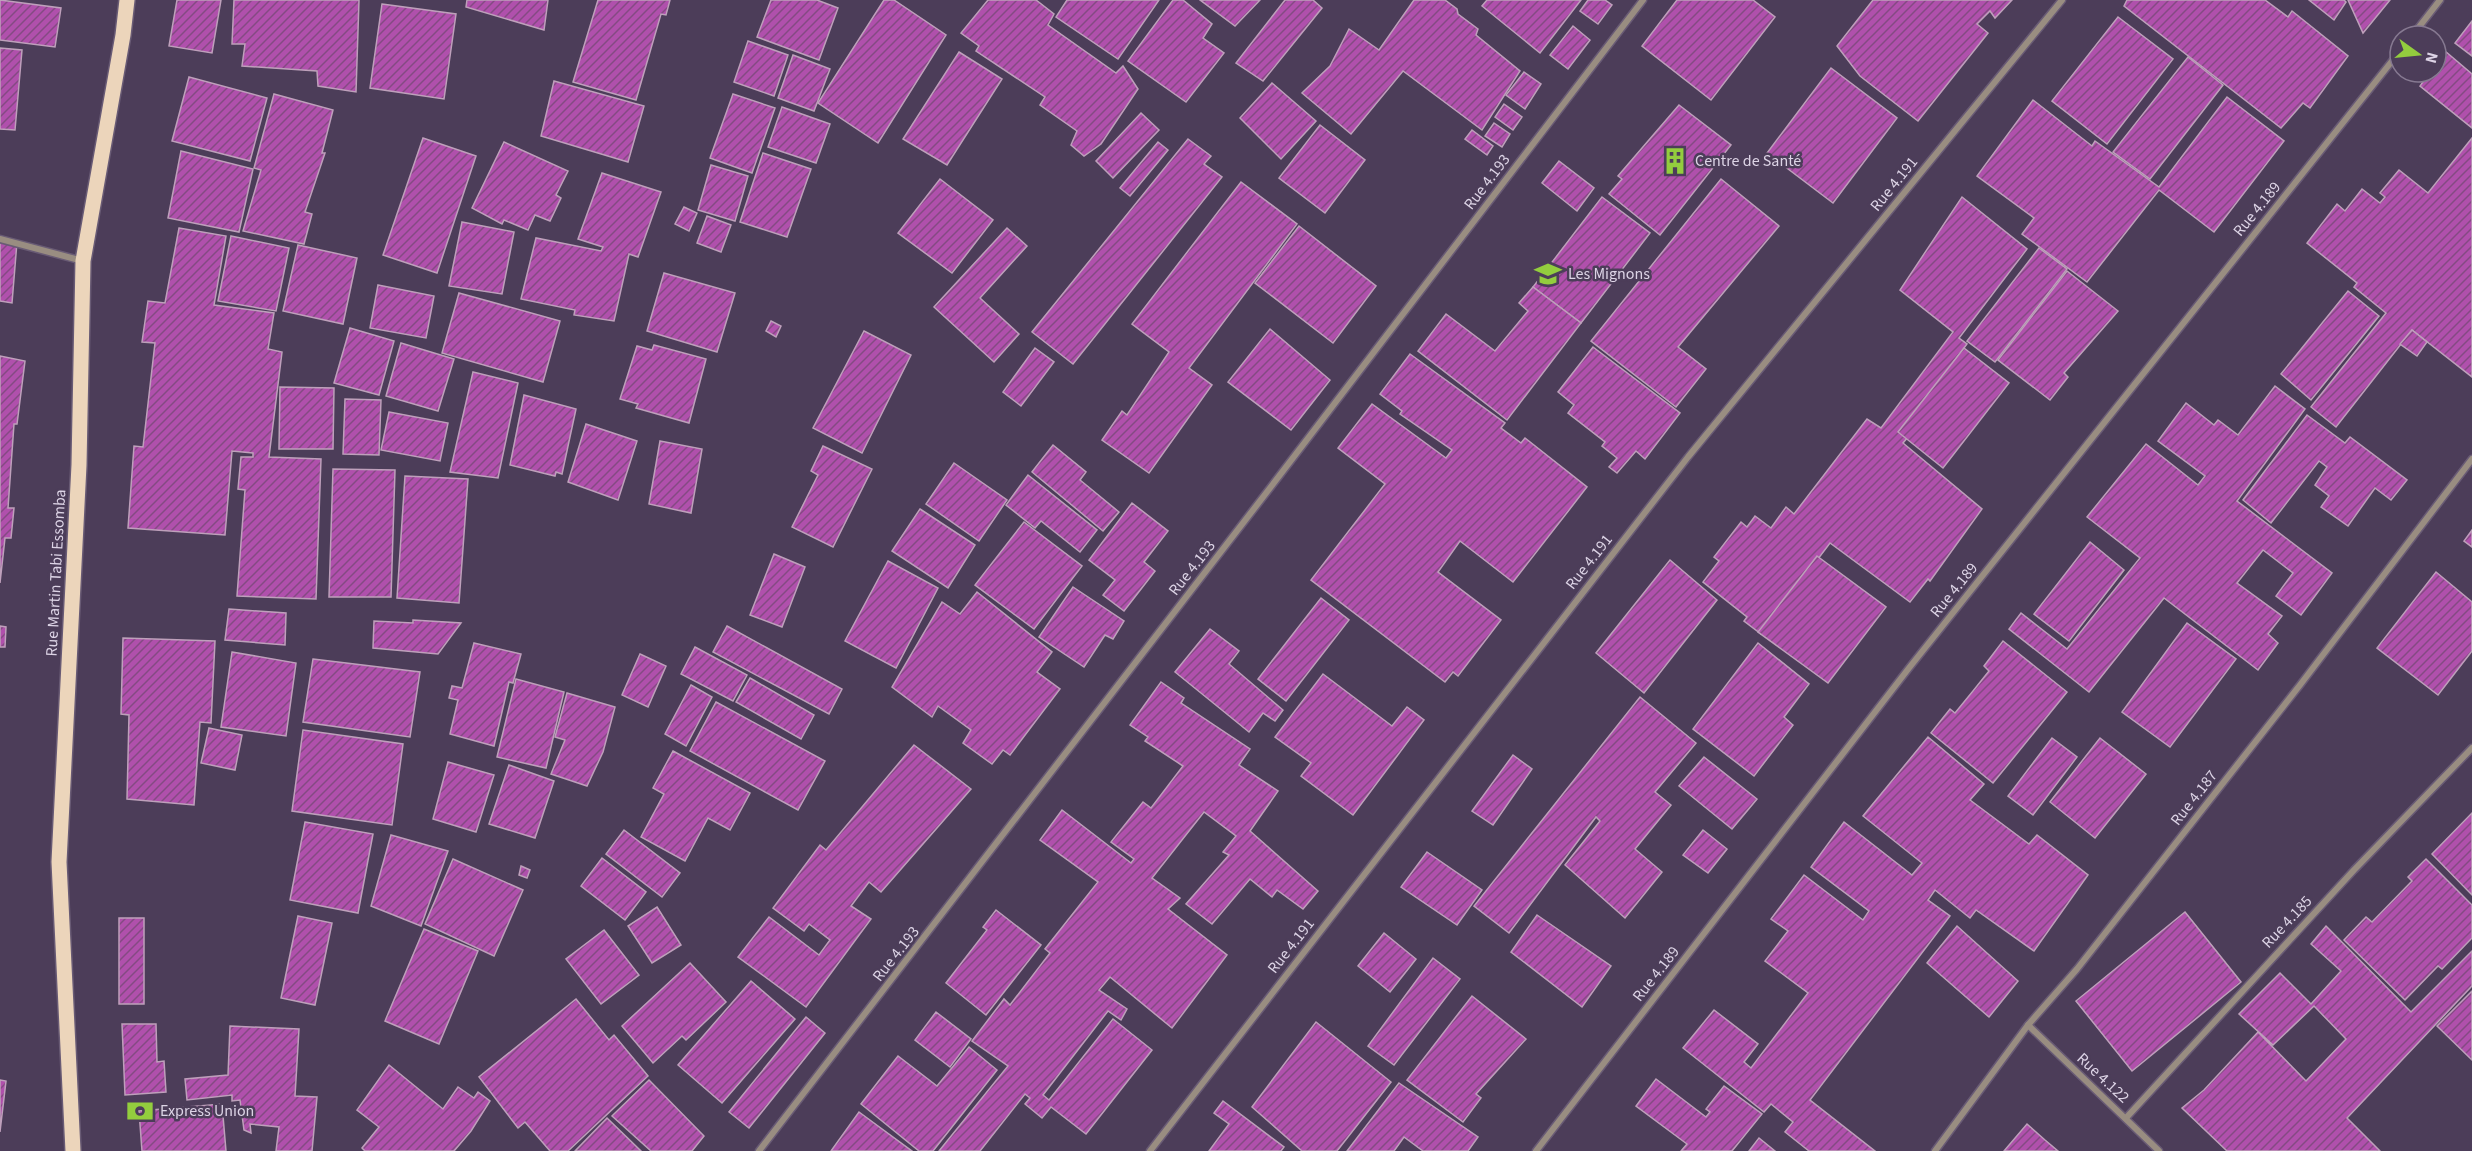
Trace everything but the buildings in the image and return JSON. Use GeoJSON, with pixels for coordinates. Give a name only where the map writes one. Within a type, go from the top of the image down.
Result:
{"type":"FeatureCollection","features":[{"type":"Feature","properties":{"kind":"main road","name":"Rue Martin Tabi Essomba"},"geometry":{"type":"LineString","coordinates":[[73,1151],[59,862],[79,465],[83,261],[123,35],[127,0]]}},
{"type":"Feature","properties":{"kind":"street","name":"Rue 4.193"},"geometry":{"type":"LineString","coordinates":[[759,1151],[1161,631],[1642,0]]}},
{"type":"Feature","properties":{"kind":"street","name":"Rue 4.191"},"geometry":{"type":"LineString","coordinates":[[1150,1151],[1688,457],[2062,0]]}},
{"type":"Feature","properties":{"kind":"street"},"geometry":{"type":"LineString","coordinates":[[2421,24],[2440,0]]}},
{"type":"Feature","properties":{"kind":"street","name":"Rue 4.189"},"geometry":{"type":"LineString","coordinates":[[1536,1151],[1909,668],[2388,66]]}},
{"type":"Feature","properties":{"kind":"street"},"geometry":{"type":"LineString","coordinates":[[0,239],[83,261]]}},
{"type":"Feature","properties":{"kind":"street","name":"Rue 4.187"},"geometry":{"type":"LineString","coordinates":[[1935,1151],[2028,1026],[2077,969],[2242,759],[2472,459]]}},
{"type":"Feature","properties":{"kind":"street","name":"Rue 4.185"},"geometry":{"type":"LineString","coordinates":[[2126,1118],[2354,870],[2472,748]]}},
{"type":"Feature","properties":{"kind":"street","name":"Rue 4.122"},"geometry":{"type":"LineString","coordinates":[[2028,1026],[2159,1151]]}},
{"type":"Feature","properties":{"kind":"place","name":"Centre de Santé"},"geometry":{"type":"Point","coordinates":[1675,161]}},
{"type":"Feature","properties":{"kind":"place","name":"Les Mignons"},"geometry":{"type":"Point","coordinates":[1548,274]}},
{"type":"Feature","properties":{"kind":"place","name":"Express Union"},"geometry":{"type":"Point","coordinates":[140,1111]}}]}
